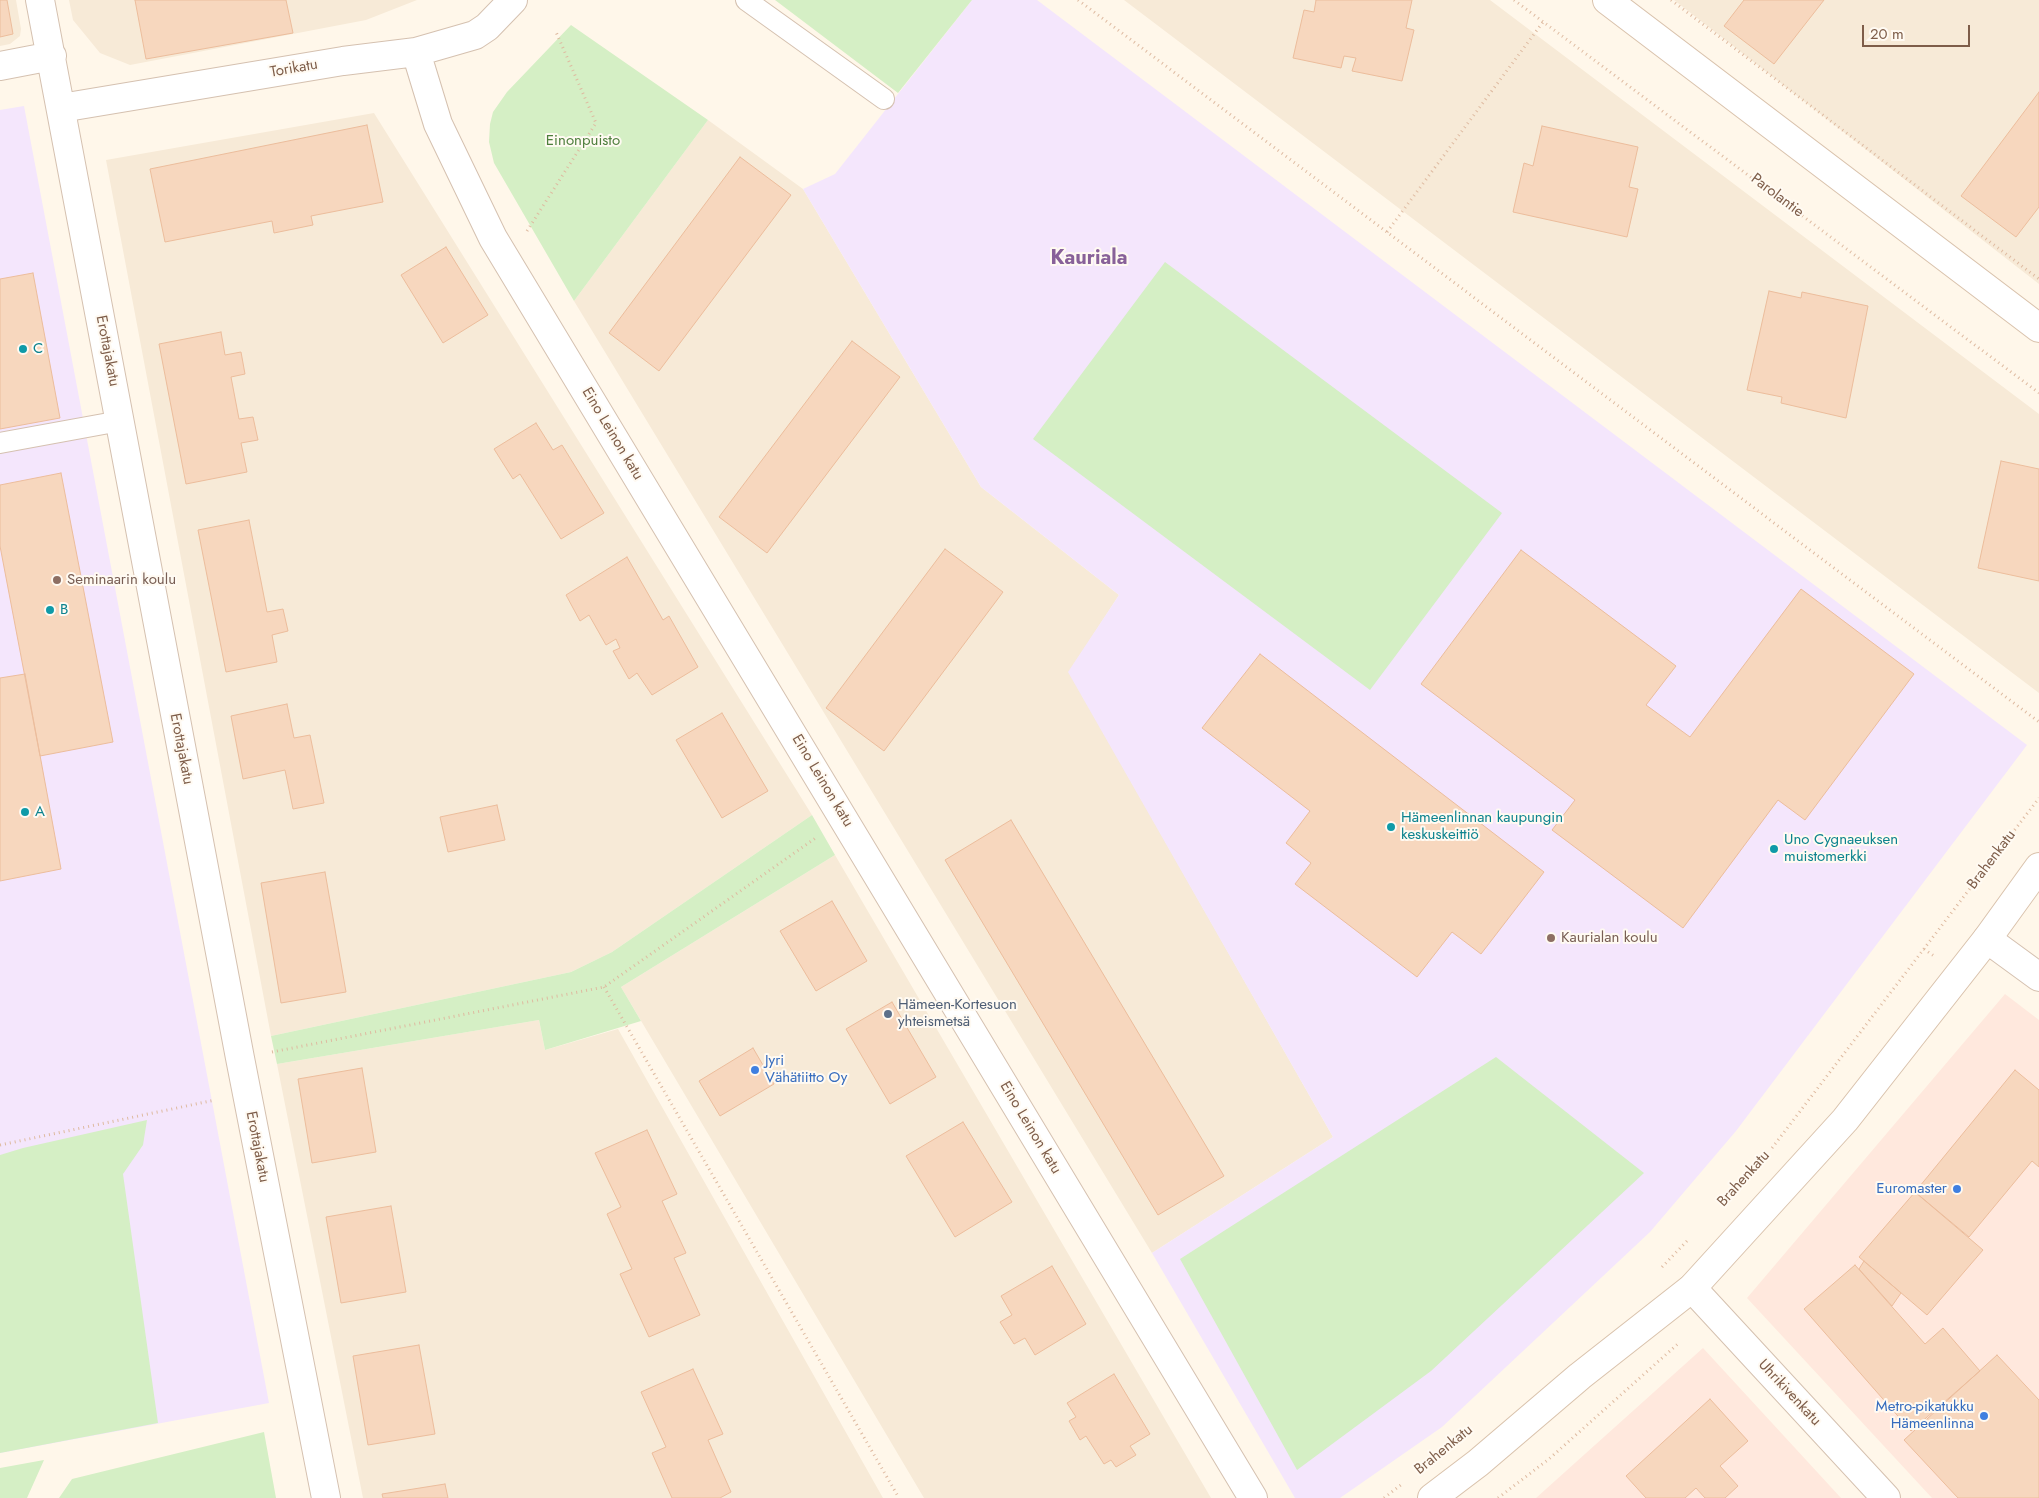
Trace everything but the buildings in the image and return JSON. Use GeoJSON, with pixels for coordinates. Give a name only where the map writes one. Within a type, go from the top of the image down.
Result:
{"type":"FeatureCollection","features":[{"type":"Feature","properties":{"kind":"street","name":"Erottajakatu"},"geometry":{"type":"LineString","coordinates":[[40,0],[240,1058],[326,1498]]}},
{"type":"Feature","properties":{"kind":"street","name":"Torikatu"},"geometry":{"type":"LineString","coordinates":[[61,108],[344,61],[416,52],[475,35],[487,27],[513,0]]}},
{"type":"Feature","properties":{"kind":"street"},"geometry":{"type":"LineString","coordinates":[[1607,0],[2039,328]]}},
{"type":"Feature","properties":{"kind":"street","name":"Eino Leinon katu"},"geometry":{"type":"LineString","coordinates":[[416,52],[438,124],[493,238],[1253,1498]]}},
{"type":"Feature","properties":{"kind":"street"},"geometry":{"type":"LineString","coordinates":[[0,66],[52,56]]}},
{"type":"Feature","properties":{"kind":"street","name":"Brahenkatu"},"geometry":{"type":"LineString","coordinates":[[1432,1498],[1478,1463],[1580,1376],[1692,1288],[1845,1120],[1987,939],[2039,867]]}},
{"type":"Feature","properties":{"kind":"street"},"geometry":{"type":"LineString","coordinates":[[1987,939],[2039,977]]}},
{"type":"Feature","properties":{"kind":"street","name":"Uhrikivenkatu"},"geometry":{"type":"LineString","coordinates":[[1692,1288],[1886,1498]]}},
{"type":"Feature","properties":{"kind":"lane"},"geometry":{"type":"LineString","coordinates":[[746,0],[884,100]]}},
{"type":"Feature","properties":{"kind":"lane"},"geometry":{"type":"LineString","coordinates":[[0,443],[120,421]]}},
{"type":"Feature","properties":{"kind":"path"},"geometry":{"type":"LineString","coordinates":[[1078,0],[2039,722]]}},
{"type":"Feature","properties":{"kind":"path","name":"Parolantie"},"geometry":{"type":"LineString","coordinates":[[1514,0],[2039,393]]}},
{"type":"Feature","properties":{"kind":"path"},"geometry":{"type":"LineString","coordinates":[[1671,0],[2039,279]]}},
{"type":"Feature","properties":{"kind":"path"},"geometry":{"type":"LineString","coordinates":[[1387,232],[1543,22]]}},
{"type":"Feature","properties":{"kind":"path"},"geometry":{"type":"LineString","coordinates":[[523,237],[596,123],[556,32]]}},
{"type":"Feature","properties":{"kind":"path","name":"Brahenkatu"},"geometry":{"type":"LineString","coordinates":[[1767,1154],[2039,798]]}},
{"type":"Feature","properties":{"kind":"path"},"geometry":{"type":"LineString","coordinates":[[240,1058],[604,987],[844,818]]}},
{"type":"Feature","properties":{"kind":"path"},"geometry":{"type":"LineString","coordinates":[[604,987],[899,1498]]}},
{"type":"Feature","properties":{"kind":"path"},"geometry":{"type":"LineString","coordinates":[[0,1145],[221,1098]]}},
{"type":"Feature","properties":{"kind":"path"},"geometry":{"type":"LineString","coordinates":[[1658,1272],[1691,1237]]}},
{"type":"Feature","properties":{"kind":"path","name":"Brahenkatu"},"geometry":{"type":"LineString","coordinates":[[1384,1498],[1408,1480]]}},
{"type":"Feature","properties":{"kind":"shaded area"},"geometry":{"type":"Polygon","coordinates":[[[0,0],[16,0],[21,29],[20,36],[10,44],[0,46],[0,0]]]}},
{"type":"Feature","properties":{"kind":"shaded area"},"geometry":{"type":"Polygon","coordinates":[[[69,0],[417,0],[366,20],[130,65],[100,53],[73,20],[69,0]]]}},
{"type":"Feature","properties":{"kind":"shaded area","name":"Kaurialan koulu"},"geometry":{"type":"Polygon","coordinates":[[[972,0],[1037,0],[2027,745],[1736,1131],[1650,1232],[1442,1427],[1340,1498],[1295,1498],[1152,1253],[1333,1137],[1068,672],[1119,595],[981,487],[803,189],[835,174],[972,0]]]}},
{"type":"Feature","properties":{"kind":"shaded area"},"geometry":{"type":"Polygon","coordinates":[[[1124,0],[1490,0],[2039,414],[2039,693],[1124,0]]]}},
{"type":"Feature","properties":{"kind":"shaded area"},"geometry":{"type":"Polygon","coordinates":[[[1674,0],[2039,0],[2039,284],[1674,0]]]}},
{"type":"Feature","properties":{"kind":"shaded area","name":"Seminaarin koulu"},"geometry":{"type":"Polygon","coordinates":[[[24,106],[269,1403],[0,1453],[0,110],[24,106]]]}},
{"type":"Feature","properties":{"kind":"shaded area"},"geometry":{"type":"Polygon","coordinates":[[[374,113],[812,815],[612,952],[571,972],[271,1036],[106,160],[374,113]]]}},
{"type":"Feature","properties":{"kind":"shaded area"},"geometry":{"type":"Polygon","coordinates":[[[708,120],[803,189],[981,487],[1119,595],[1069,672],[1333,1137],[1152,1253],[574,301],[708,120]]]}},
{"type":"Feature","properties":{"kind":"shaded area"},"geometry":{"type":"Polygon","coordinates":[[[835,855],[1211,1498],[924,1498],[621,987],[835,855]]]}},
{"type":"Feature","properties":{"kind":"shaded area"},"geometry":{"type":"Polygon","coordinates":[[[2005,994],[2039,1020],[2039,1498],[1932,1498],[1747,1298],[2005,994]]]}},
{"type":"Feature","properties":{"kind":"shaded area"},"geometry":{"type":"Polygon","coordinates":[[[539,1020],[545,1050],[618,1029],[883,1498],[363,1498],[277,1064],[539,1020]]]}},
{"type":"Feature","properties":{"kind":"shaded area"},"geometry":{"type":"Polygon","coordinates":[[[1703,1348],[1841,1498],[1536,1498],[1703,1348]]]}},
{"type":"Feature","properties":{"kind":"green space"},"geometry":{"type":"Polygon","coordinates":[[[775,0],[972,0],[898,93],[775,0]]]}},
{"type":"Feature","properties":{"kind":"green space","name":"Einonpuisto"},"geometry":{"type":"Polygon","coordinates":[[[571,25],[708,120],[574,301],[494,163],[489,142],[493,112],[507,92],[571,25]]]}},
{"type":"Feature","properties":{"kind":"green space"},"geometry":{"type":"Polygon","coordinates":[[[1165,262],[1502,513],[1370,690],[1033,439],[1165,262]]]}},
{"type":"Feature","properties":{"kind":"green space"},"geometry":{"type":"Polygon","coordinates":[[[812,815],[835,855],[621,987],[641,1021],[545,1050],[539,1020],[277,1064],[271,1036],[571,972],[612,952],[812,815]]]}},
{"type":"Feature","properties":{"kind":"green space"},"geometry":{"type":"Polygon","coordinates":[[[1496,1057],[1644,1173],[1431,1371],[1297,1470],[1180,1259],[1496,1057]]]}},
{"type":"Feature","properties":{"kind":"green space"},"geometry":{"type":"Polygon","coordinates":[[[147,1120],[143,1145],[123,1174],[158,1423],[0,1453],[0,1155],[147,1120]]]}},
{"type":"Feature","properties":{"kind":"green space"},"geometry":{"type":"Polygon","coordinates":[[[264,1432],[276,1498],[59,1498],[72,1479],[264,1432]]]}},
{"type":"Feature","properties":{"kind":"green space"},"geometry":{"type":"Polygon","coordinates":[[[44,1460],[27,1498],[0,1498],[0,1468],[44,1460]]]}},
{"type":"Feature","properties":{"kind":"place","name":"C"},"geometry":{"type":"Point","coordinates":[23,349]}},
{"type":"Feature","properties":{"kind":"place","name":"Seminaarin koulu"},"geometry":{"type":"Point","coordinates":[57,580]}},
{"type":"Feature","properties":{"kind":"place","name":"B"},"geometry":{"type":"Point","coordinates":[50,610]}},
{"type":"Feature","properties":{"kind":"place","name":"A"},"geometry":{"type":"Point","coordinates":[25,812]}},
{"type":"Feature","properties":{"kind":"place","name":"Hämeenlinnan kaupungin keskuskeittiö"},"geometry":{"type":"Point","coordinates":[1391,827]}},
{"type":"Feature","properties":{"kind":"place","name":"Uno Cygnaeuksen muistomerkki"},"geometry":{"type":"Point","coordinates":[1774,849]}},
{"type":"Feature","properties":{"kind":"place","name":"Kaurialan koulu"},"geometry":{"type":"Point","coordinates":[1551,938]}},
{"type":"Feature","properties":{"kind":"place","name":"Hämeen-Kortesuon yhteismetsä"},"geometry":{"type":"Point","coordinates":[888,1014]}},
{"type":"Feature","properties":{"kind":"place","name":"Jyri Vähätiitto Oy"},"geometry":{"type":"Point","coordinates":[755,1070]}},
{"type":"Feature","properties":{"kind":"place","name":"Euromaster"},"geometry":{"type":"Point","coordinates":[1957,1189]}},
{"type":"Feature","properties":{"kind":"place","name":"Metro-pikatukku Hämeenlinna"},"geometry":{"type":"Point","coordinates":[1984,1416]}},
{"type":"Feature","properties":{"kind":"district","name":"Kauriala"},"geometry":{"type":"Point","coordinates":[1089,259]}}]}
